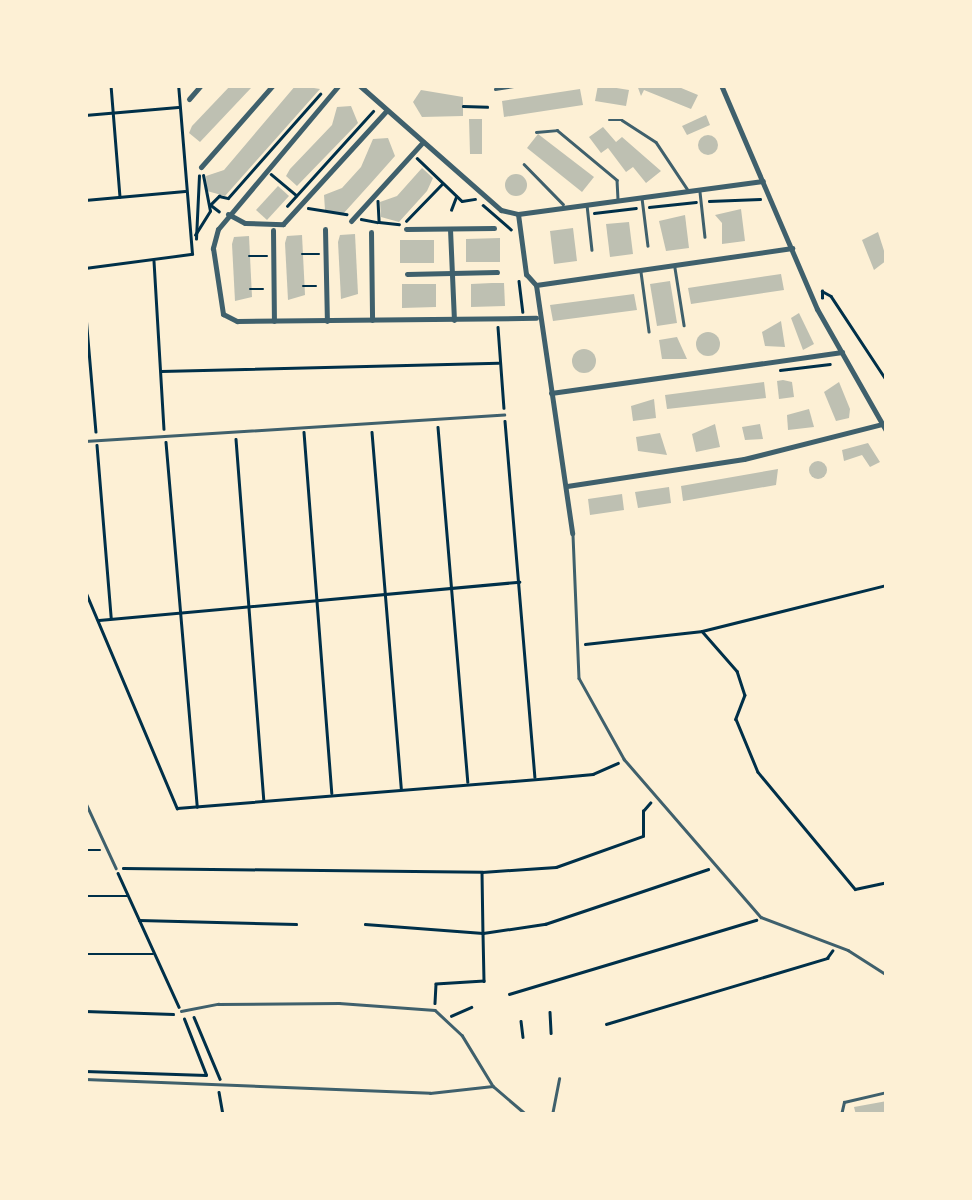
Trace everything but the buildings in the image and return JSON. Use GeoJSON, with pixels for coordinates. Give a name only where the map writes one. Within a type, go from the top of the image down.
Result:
{"type":"FeatureCollection","features":[{"type":"Feature","properties":{"kind":"street"},"geometry":{"type":"LineString","coordinates":[[189,99],[202,85]]}},
{"type":"Feature","properties":{"kind":"street"},"geometry":{"type":"LineString","coordinates":[[203,168],[273,85]]}},
{"type":"Feature","properties":{"kind":"street"},"geometry":{"type":"LineString","coordinates":[[339,85],[225,214],[214,248],[223,314],[237,322],[536,318]]}},
{"type":"Feature","properties":{"kind":"street"},"geometry":{"type":"LineString","coordinates":[[359,85],[501,210],[518,214],[763,181]]}},
{"type":"Feature","properties":{"kind":"street"},"geometry":{"type":"LineString","coordinates":[[721,85],[792,248],[842,352],[887,432]]}},
{"type":"Feature","properties":{"kind":"street"},"geometry":{"type":"LineString","coordinates":[[225,214],[274,226],[301,204],[386,110]]}},
{"type":"Feature","properties":{"kind":"street"},"geometry":{"type":"LineString","coordinates":[[354,219],[423,142]]}},
{"type":"Feature","properties":{"kind":"street"},"geometry":{"type":"LineString","coordinates":[[518,214],[526,274],[536,286],[536,318],[572,533]]}},
{"type":"Feature","properties":{"kind":"street"},"geometry":{"type":"LineString","coordinates":[[406,230],[494,228]]}},
{"type":"Feature","properties":{"kind":"street"},"geometry":{"type":"LineString","coordinates":[[325,229],[327,321]]}},
{"type":"Feature","properties":{"kind":"street"},"geometry":{"type":"LineString","coordinates":[[450,229],[454,320]]}},
{"type":"Feature","properties":{"kind":"street"},"geometry":{"type":"LineString","coordinates":[[273,230],[274,321]]}},
{"type":"Feature","properties":{"kind":"street"},"geometry":{"type":"LineString","coordinates":[[371,232],[372,320]]}},
{"type":"Feature","properties":{"kind":"street"},"geometry":{"type":"LineString","coordinates":[[536,286],[792,248]]}},
{"type":"Feature","properties":{"kind":"street"},"geometry":{"type":"LineString","coordinates":[[406,274],[497,272]]}},
{"type":"Feature","properties":{"kind":"street"},"geometry":{"type":"LineString","coordinates":[[550,393],[842,352]]}},
{"type":"Feature","properties":{"kind":"street"},"geometry":{"type":"LineString","coordinates":[[566,486],[744,459],[882,423]]}},
{"type":"Feature","properties":{"kind":"lane"},"geometry":{"type":"LineString","coordinates":[[495,89],[521,85]]}},
{"type":"Feature","properties":{"kind":"lane"},"geometry":{"type":"LineString","coordinates":[[609,120],[622,120],[656,142],[688,192]]}},
{"type":"Feature","properties":{"kind":"lane"},"geometry":{"type":"LineString","coordinates":[[536,132],[556,130],[617,180],[618,199]]}},
{"type":"Feature","properties":{"kind":"lane"},"geometry":{"type":"LineString","coordinates":[[524,164],[563,206]]}},
{"type":"Feature","properties":{"kind":"lane"},"geometry":{"type":"LineString","coordinates":[[700,191],[704,237]]}},
{"type":"Feature","properties":{"kind":"lane"},"geometry":{"type":"LineString","coordinates":[[642,196],[648,246]]}},
{"type":"Feature","properties":{"kind":"lane"},"geometry":{"type":"LineString","coordinates":[[586,203],[592,250]]}},
{"type":"Feature","properties":{"kind":"lane"},"geometry":{"type":"LineString","coordinates":[[674,266],[684,326]]}},
{"type":"Feature","properties":{"kind":"lane"},"geometry":{"type":"LineString","coordinates":[[641,271],[649,332]]}},
{"type":"Feature","properties":{"kind":"lane"},"geometry":{"type":"LineString","coordinates":[[85,441],[235,428],[504,416]]}},
{"type":"Feature","properties":{"kind":"lane"},"geometry":{"type":"LineString","coordinates":[[572,533],[582,689],[624,759],[761,917],[834,944],[887,975]]}},
{"type":"Feature","properties":{"kind":"lane"},"geometry":{"type":"LineString","coordinates":[[85,801],[116,868]]}},
{"type":"Feature","properties":{"kind":"lane"},"geometry":{"type":"LineString","coordinates":[[181,1012],[339,1003],[434,1010],[462,1035],[493,1086],[527,1115]]}},
{"type":"Feature","properties":{"kind":"lane"},"geometry":{"type":"LineString","coordinates":[[85,1079],[430,1093],[493,1086]]}},
{"type":"Feature","properties":{"kind":"lane"},"geometry":{"type":"LineString","coordinates":[[552,1115],[558,1079]]}},
{"type":"Feature","properties":{"kind":"lane"},"geometry":{"type":"LineString","coordinates":[[841,1115],[844,1102],[887,1092]]}},
{"type":"Feature","properties":{"kind":"path"},"geometry":{"type":"LineString","coordinates":[[111,85],[120,197]]}},
{"type":"Feature","properties":{"kind":"path"},"geometry":{"type":"LineString","coordinates":[[85,268],[192,254],[178,85]]}},
{"type":"Feature","properties":{"kind":"path"},"geometry":{"type":"LineString","coordinates":[[203,168],[193,207],[195,237],[210,205],[258,163],[325,88],[318,89]]}},
{"type":"Feature","properties":{"kind":"path"},"geometry":{"type":"LineString","coordinates":[[463,106],[487,106]]}},
{"type":"Feature","properties":{"kind":"path"},"geometry":{"type":"LineString","coordinates":[[85,116],[180,107]]}},
{"type":"Feature","properties":{"kind":"path"},"geometry":{"type":"LineString","coordinates":[[287,206],[375,109]]}},
{"type":"Feature","properties":{"kind":"path"},"geometry":{"type":"LineString","coordinates":[[274,140],[281,139]]}},
{"type":"Feature","properties":{"kind":"path"},"geometry":{"type":"LineString","coordinates":[[333,150],[340,148]]}},
{"type":"Feature","properties":{"kind":"path"},"geometry":{"type":"LineString","coordinates":[[252,164],[258,163]]}},
{"type":"Feature","properties":{"kind":"path"},"geometry":{"type":"LineString","coordinates":[[203,168],[210,205],[225,214]]}},
{"type":"Feature","properties":{"kind":"path"},"geometry":{"type":"LineString","coordinates":[[266,169],[301,204],[341,213],[358,202]]}},
{"type":"Feature","properties":{"kind":"path"},"geometry":{"type":"LineString","coordinates":[[312,174],[318,172]]}},
{"type":"Feature","properties":{"kind":"path"},"geometry":{"type":"LineString","coordinates":[[354,219],[379,222],[412,218],[433,195],[454,181]]}},
{"type":"Feature","properties":{"kind":"path"},"geometry":{"type":"LineString","coordinates":[[426,190],[433,195]]}},
{"type":"Feature","properties":{"kind":"path"},"geometry":{"type":"LineString","coordinates":[[85,200],[186,191]]}},
{"type":"Feature","properties":{"kind":"path"},"geometry":{"type":"LineString","coordinates":[[379,222],[380,196]]}},
{"type":"Feature","properties":{"kind":"path"},"geometry":{"type":"LineString","coordinates":[[451,210],[457,196]]}},
{"type":"Feature","properties":{"kind":"path"},"geometry":{"type":"LineString","coordinates":[[588,214],[701,202]]}},
{"type":"Feature","properties":{"kind":"path"},"geometry":{"type":"LineString","coordinates":[[302,254],[326,254]]}},
{"type":"Feature","properties":{"kind":"path"},"geometry":{"type":"LineString","coordinates":[[249,256],[274,256]]}},
{"type":"Feature","properties":{"kind":"path"},"geometry":{"type":"LineString","coordinates":[[154,261],[197,807]]}},
{"type":"Feature","properties":{"kind":"path"},"geometry":{"type":"LineString","coordinates":[[303,286],[326,286]]}},
{"type":"Feature","properties":{"kind":"path"},"geometry":{"type":"LineString","coordinates":[[250,289],[274,288]]}},
{"type":"Feature","properties":{"kind":"path"},"geometry":{"type":"LineString","coordinates":[[826,309],[822,291],[887,381]]}},
{"type":"Feature","properties":{"kind":"path"},"geometry":{"type":"LineString","coordinates":[[85,304],[112,618]]}},
{"type":"Feature","properties":{"kind":"path"},"geometry":{"type":"LineString","coordinates":[[498,319],[535,778]]}},
{"type":"Feature","properties":{"kind":"path"},"geometry":{"type":"LineString","coordinates":[[160,371],[500,363]]}},
{"type":"Feature","properties":{"kind":"path"},"geometry":{"type":"LineString","coordinates":[[773,370],[830,364]]}},
{"type":"Feature","properties":{"kind":"path"},"geometry":{"type":"LineString","coordinates":[[438,420],[468,784]]}},
{"type":"Feature","properties":{"kind":"path"},"geometry":{"type":"LineString","coordinates":[[371,423],[401,789]]}},
{"type":"Feature","properties":{"kind":"path"},"geometry":{"type":"LineString","coordinates":[[304,425],[332,795]]}},
{"type":"Feature","properties":{"kind":"path"},"geometry":{"type":"LineString","coordinates":[[235,428],[264,801]]}},
{"type":"Feature","properties":{"kind":"path"},"geometry":{"type":"LineString","coordinates":[[98,620],[519,582]]}},
{"type":"Feature","properties":{"kind":"path"},"geometry":{"type":"LineString","coordinates":[[577,644],[702,631],[887,585]]}},
{"type":"Feature","properties":{"kind":"path"},"geometry":{"type":"LineString","coordinates":[[85,590],[177,808],[593,774],[624,759]]}},
{"type":"Feature","properties":{"kind":"path"},"geometry":{"type":"LineString","coordinates":[[702,631],[736,670],[745,694],[736,719],[758,772],[855,889],[887,882]]}},
{"type":"Feature","properties":{"kind":"path"},"geometry":{"type":"LineString","coordinates":[[85,1071],[206,1076],[116,868],[482,872],[556,867],[643,836],[643,811],[657,797]]}},
{"type":"Feature","properties":{"kind":"path"},"geometry":{"type":"LineString","coordinates":[[85,850],[106,847]]}},
{"type":"Feature","properties":{"kind":"path"},"geometry":{"type":"LineString","coordinates":[[365,924],[483,933],[546,924],[709,868]]}},
{"type":"Feature","properties":{"kind":"path"},"geometry":{"type":"LineString","coordinates":[[434,1010],[436,984],[484,981],[482,872]]}},
{"type":"Feature","properties":{"kind":"path"},"geometry":{"type":"LineString","coordinates":[[85,896],[128,895]]}},
{"type":"Feature","properties":{"kind":"path"},"geometry":{"type":"LineString","coordinates":[[508,994],[761,917]]}},
{"type":"Feature","properties":{"kind":"path"},"geometry":{"type":"LineString","coordinates":[[139,920],[296,924]]}},
{"type":"Feature","properties":{"kind":"path"},"geometry":{"type":"LineString","coordinates":[[606,1024],[827,958],[834,944]]}},
{"type":"Feature","properties":{"kind":"path"},"geometry":{"type":"LineString","coordinates":[[85,954],[155,954]]}},
{"type":"Feature","properties":{"kind":"path"},"geometry":{"type":"LineString","coordinates":[[450,1019],[454,1011],[471,1007]]}},
{"type":"Feature","properties":{"kind":"path"},"geometry":{"type":"LineString","coordinates":[[190,1009],[220,1085],[223,1115]]}},
{"type":"Feature","properties":{"kind":"path"},"geometry":{"type":"LineString","coordinates":[[85,1011],[181,1012]]}},
{"type":"Feature","properties":{"kind":"path"},"geometry":{"type":"LineString","coordinates":[[550,1012],[552,1032]]}},
{"type":"Feature","properties":{"kind":"path"},"geometry":{"type":"LineString","coordinates":[[521,1021],[523,1037]]}}]}
